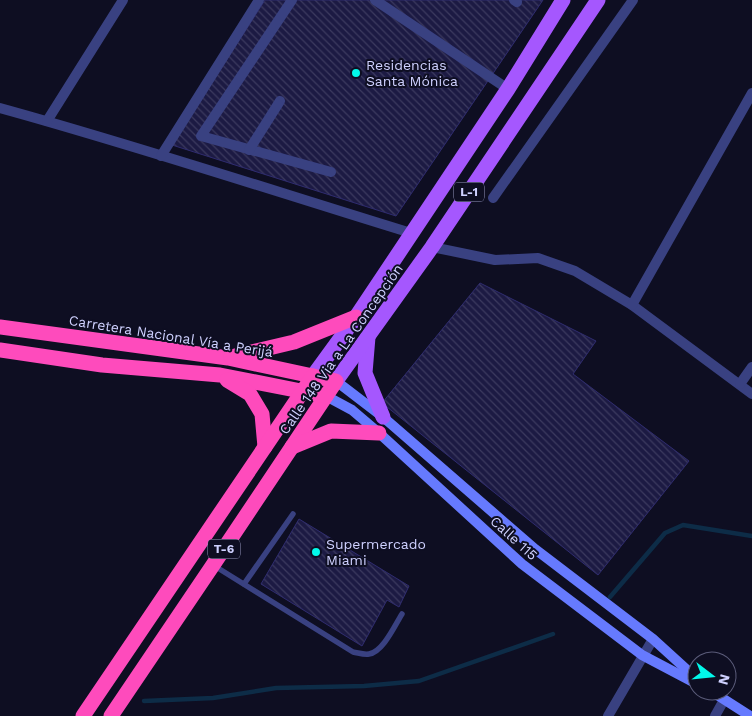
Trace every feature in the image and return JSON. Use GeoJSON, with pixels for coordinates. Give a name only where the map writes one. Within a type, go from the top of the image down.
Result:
{"type":"FeatureCollection","features":[{"type":"Feature","properties":{"kind":"highway"},"geometry":{"type":"LineString","coordinates":[[228,358],[294,342],[356,317]]}},
{"type":"Feature","properties":{"kind":"highway","name":"Carretera Nacional Vía a Perijá"},"geometry":{"type":"LineString","coordinates":[[0,327],[228,358],[336,381]]}},
{"type":"Feature","properties":{"kind":"highway"},"geometry":{"type":"LineString","coordinates":[[0,350],[102,365],[220,375],[326,396]]}},
{"type":"Feature","properties":{"kind":"highway"},"geometry":{"type":"LineString","coordinates":[[220,375],[250,394],[262,414],[265,447]]}},
{"type":"Feature","properties":{"kind":"highway","name":"Calle 148 Via a La Concepción"},"geometry":{"type":"LineString","coordinates":[[83,716],[313,376]]}},
{"type":"Feature","properties":{"kind":"highway","name":"Calle 148 Via a La Concepción"},"geometry":{"type":"LineString","coordinates":[[111,716],[336,381]]}},
{"type":"Feature","properties":{"kind":"highway"},"geometry":{"type":"LineString","coordinates":[[292,447],[330,431],[379,432]]}},
{"type":"Feature","properties":{"kind":"main road","name":"Calle 148 Via a La Concepción"},"geometry":{"type":"LineString","coordinates":[[313,376],[356,317],[508,89],[563,0]]}},
{"type":"Feature","properties":{"kind":"main road","name":"Calle 148 Via a La Concepción"},"geometry":{"type":"LineString","coordinates":[[336,381],[432,247],[598,0]]}},
{"type":"Feature","properties":{"kind":"main road"},"geometry":{"type":"LineString","coordinates":[[368,336],[365,373],[383,417]]}},
{"type":"Feature","properties":{"kind":"street"},"geometry":{"type":"LineString","coordinates":[[47,121],[123,0]]}},
{"type":"Feature","properties":{"kind":"street"},"geometry":{"type":"LineString","coordinates":[[161,156],[259,0]]}},
{"type":"Feature","properties":{"kind":"street"},"geometry":{"type":"LineString","coordinates":[[292,0],[201,136],[331,172]]}},
{"type":"Feature","properties":{"kind":"street"},"geometry":{"type":"LineString","coordinates":[[375,0],[508,89]]}},
{"type":"Feature","properties":{"kind":"street"},"geometry":{"type":"LineString","coordinates":[[493,198],[634,0]]}},
{"type":"Feature","properties":{"kind":"street"},"geometry":{"type":"LineString","coordinates":[[632,305],[752,93]]}},
{"type":"Feature","properties":{"kind":"street"},"geometry":{"type":"LineString","coordinates":[[249,150],[280,100]]}},
{"type":"Feature","properties":{"kind":"street"},"geometry":{"type":"LineString","coordinates":[[0,108],[411,233]]}},
{"type":"Feature","properties":{"kind":"street"},"geometry":{"type":"LineString","coordinates":[[432,247],[495,260],[538,258],[575,271],[632,305],[752,394]]}},
{"type":"Feature","properties":{"kind":"street"},"geometry":{"type":"LineString","coordinates":[[740,384],[752,367]]}},
{"type":"Feature","properties":{"kind":"street","name":"Calle 115"},"geometry":{"type":"LineString","coordinates":[[336,381],[383,417],[535,549],[653,638],[687,670]]}},
{"type":"Feature","properties":{"kind":"street","name":"Calle 115"},"geometry":{"type":"LineString","coordinates":[[326,396],[352,410],[379,432],[522,564],[642,655],[687,679]]}},
{"type":"Feature","properties":{"kind":"street"},"geometry":{"type":"LineString","coordinates":[[608,716],[653,638]]}},
{"type":"Feature","properties":{"kind":"street"},"geometry":{"type":"LineString","coordinates":[[715,716],[723,701]]}},
{"type":"Feature","properties":{"kind":"street"},"geometry":{"type":"LineString","coordinates":[[726,701],[750,716]]}},
{"type":"Feature","properties":{"kind":"lane"},"geometry":{"type":"LineString","coordinates":[[244,584],[292,514]]}},
{"type":"Feature","properties":{"kind":"lane"},"geometry":{"type":"LineString","coordinates":[[213,565],[298,616],[353,652],[371,654],[378,650],[402,614]]}},
{"type":"Feature","properties":{"kind":"building","name":"Residencias Santa Mónica"},"geometry":{"type":"Polygon","coordinates":[[[265,0],[543,0],[396,216],[172,145],[265,0]]]}},
{"type":"Feature","properties":{"kind":"building"},"geometry":{"type":"Polygon","coordinates":[[[480,283],[596,341],[573,374],[689,461],[598,575],[382,403],[480,283]]]}},
{"type":"Feature","properties":{"kind":"building","name":"Supermercado Miami"},"geometry":{"type":"Polygon","coordinates":[[[299,519],[409,586],[399,607],[387,600],[362,646],[261,584],[299,519]]]}},
{"type":"Feature","properties":{"kind":"waterway"},"geometry":{"type":"LineString","coordinates":[[610,597],[665,533],[683,525],[752,536]]}},
{"type":"Feature","properties":{"kind":"waterway"},"geometry":{"type":"LineString","coordinates":[[144,701],[213,698],[276,688],[364,686],[419,681],[553,634]]}},
{"type":"Feature","properties":{"kind":"place","name":"Residencias Santa Mónica"},"geometry":{"type":"Point","coordinates":[356,73]}},
{"type":"Feature","properties":{"kind":"place","name":"Supermercado Miami"},"geometry":{"type":"Point","coordinates":[316,552]}}]}
